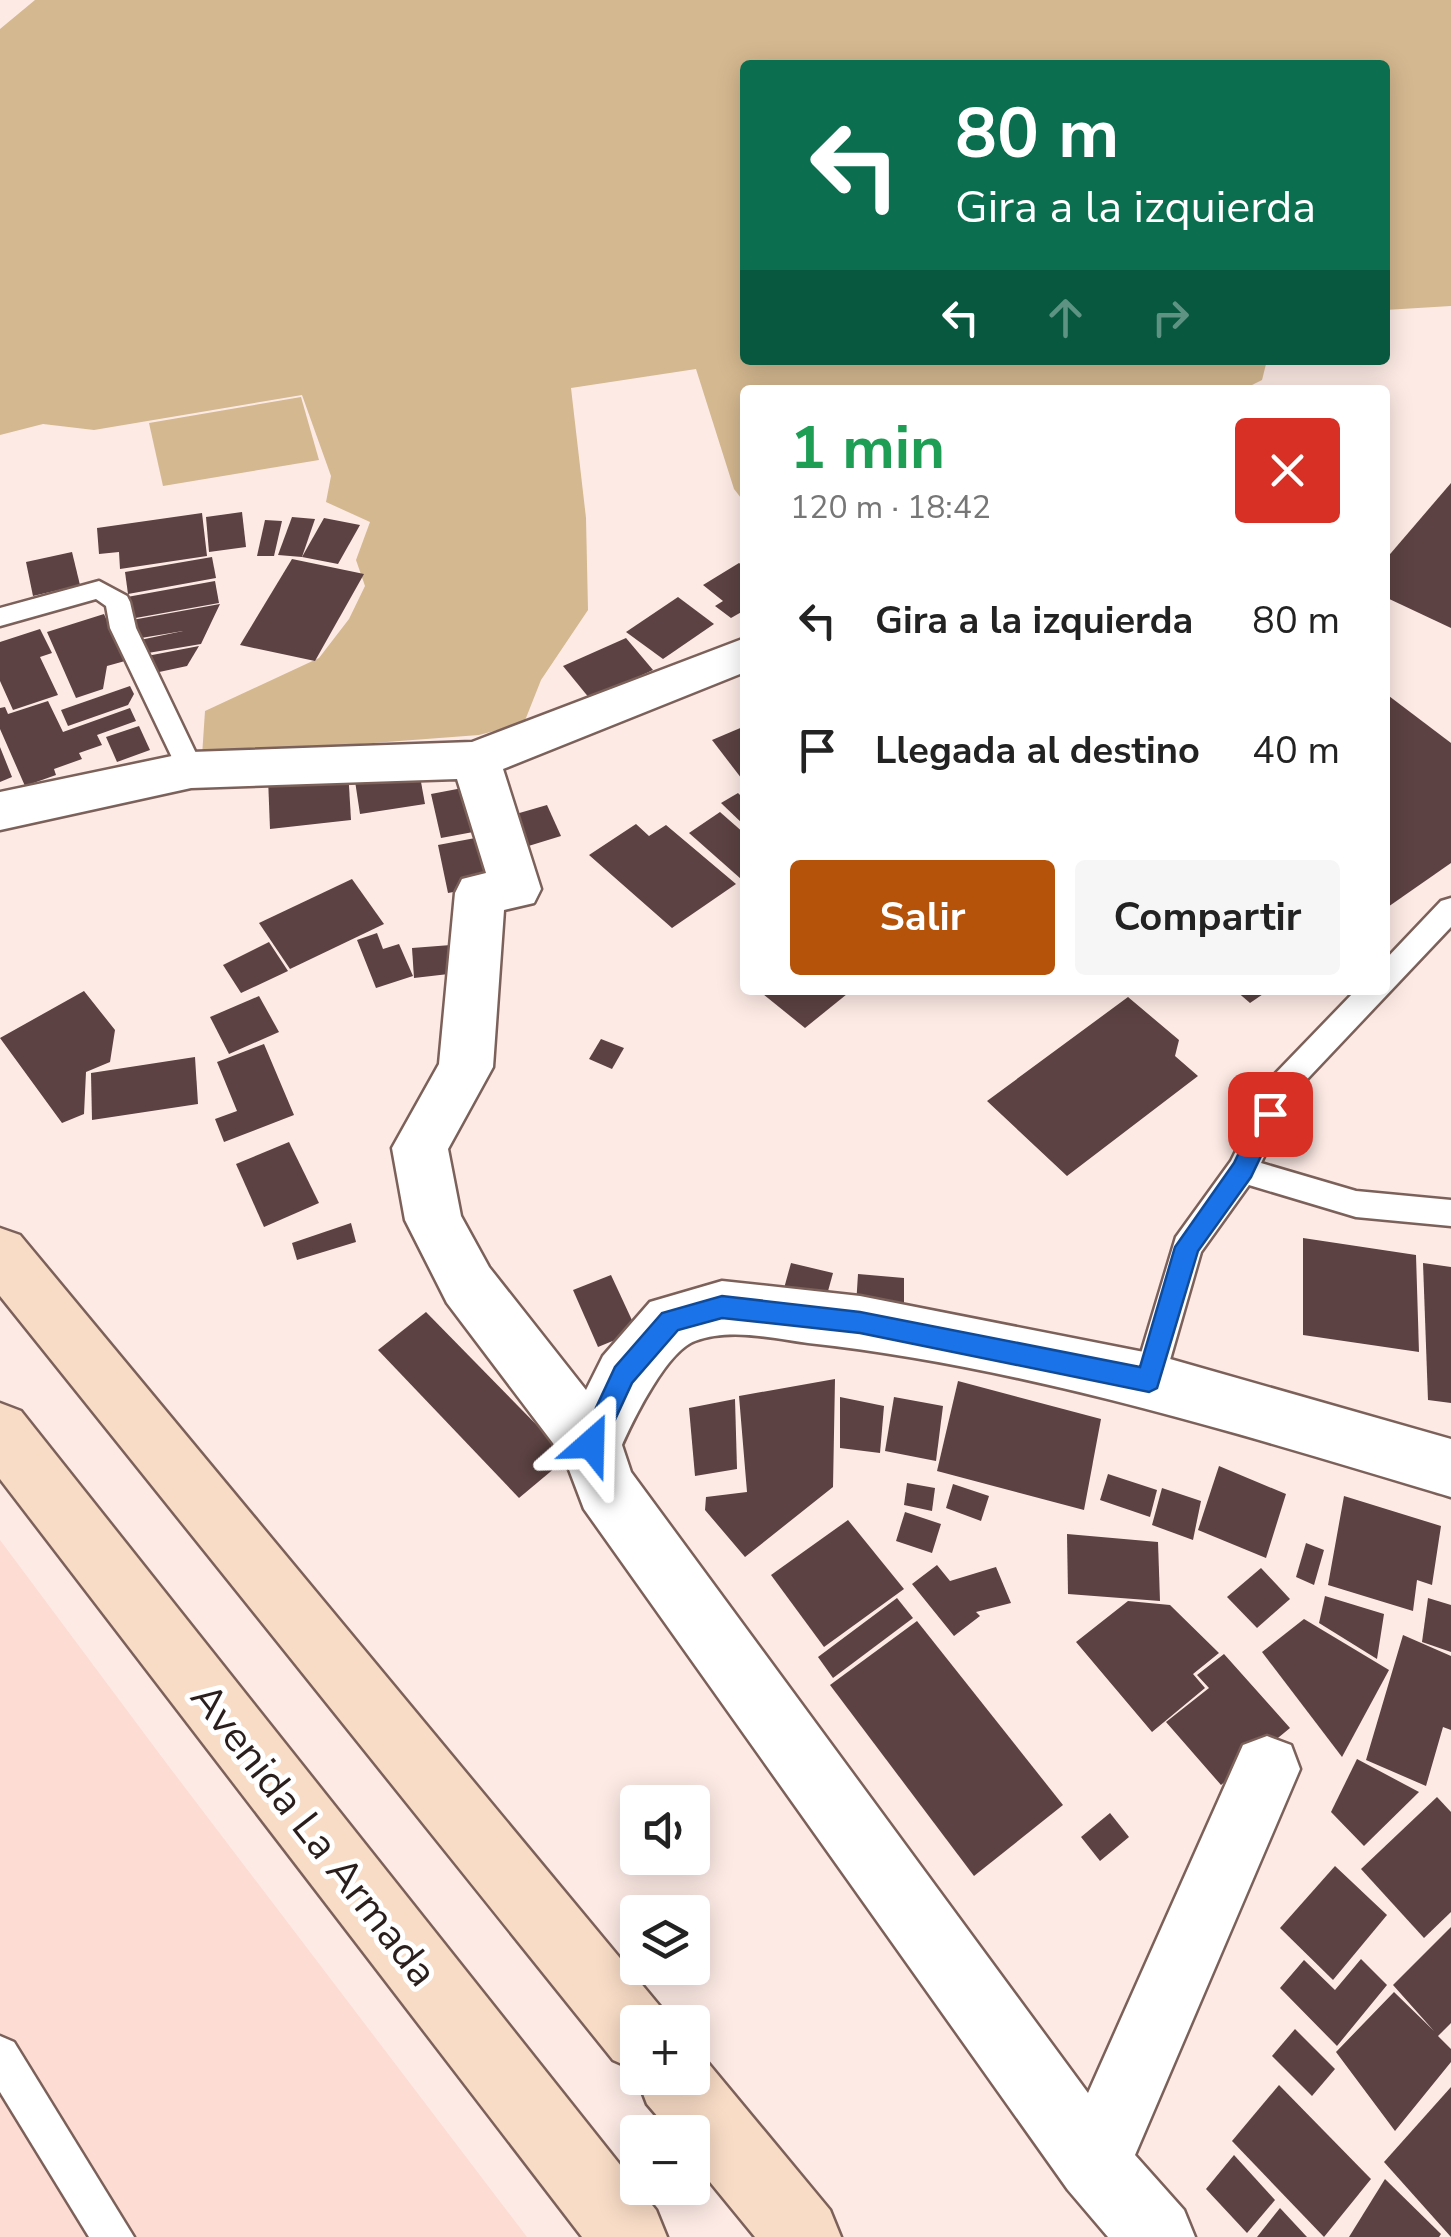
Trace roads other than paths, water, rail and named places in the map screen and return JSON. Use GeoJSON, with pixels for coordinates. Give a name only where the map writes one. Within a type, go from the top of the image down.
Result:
{"type":"FeatureCollection","features":[{"type":"Feature","properties":{"kind":"main road"},"geometry":{"type":"LineString","coordinates":[[0,1254],[620,2012]]}},
{"type":"Feature","properties":{"kind":"main road","name":"Avenida La Armada"},"geometry":{"type":"LineString","coordinates":[[0,1431],[629,2237]]}},
{"type":"Feature","properties":{"kind":"main road"},"geometry":{"type":"LineString","coordinates":[[686,2095],[803,2237]]}},
{"type":"Feature","properties":{"kind":"street"},"geometry":{"type":"LineString","coordinates":[[0,811],[191,770],[476,760],[740,656]]}},
{"type":"Feature","properties":{"kind":"street"},"geometry":{"type":"LineString","coordinates":[[476,760],[516,889],[480,892],[466,1067],[420,1148],[433,1220],[468,1286],[591,1444],[606,1488],[1094,2164],[1157,2237]]}},
{"type":"Feature","properties":{"kind":"street"},"geometry":{"type":"LineString","coordinates":[[591,1444],[624,1375],[670,1321],[722,1307],[860,1322],[1149,1380],[1451,1468]]}},
{"type":"Feature","properties":{"kind":"street"},"geometry":{"type":"LineString","coordinates":[[1094,2164],[1267,1769]]}},
{"type":"Feature","properties":{"kind":"lane"},"geometry":{"type":"LineString","coordinates":[[0,618],[98,590],[118,602],[123,628],[191,770]]}},
{"type":"Feature","properties":{"kind":"lane"},"geometry":{"type":"LineString","coordinates":[[1390,973],[1451,909]]}},
{"type":"Feature","properties":{"kind":"lane"},"geometry":{"type":"LineString","coordinates":[[1149,1380],[1187,1247],[1242,1170],[1283,1086],[1369,995]]}},
{"type":"Feature","properties":{"kind":"lane"},"geometry":{"type":"LineString","coordinates":[[1242,1170],[1356,1204],[1451,1212]]}},
{"type":"Feature","properties":{"kind":"lane"},"geometry":{"type":"LineString","coordinates":[[0,2056],[113,2237]]}}]}
